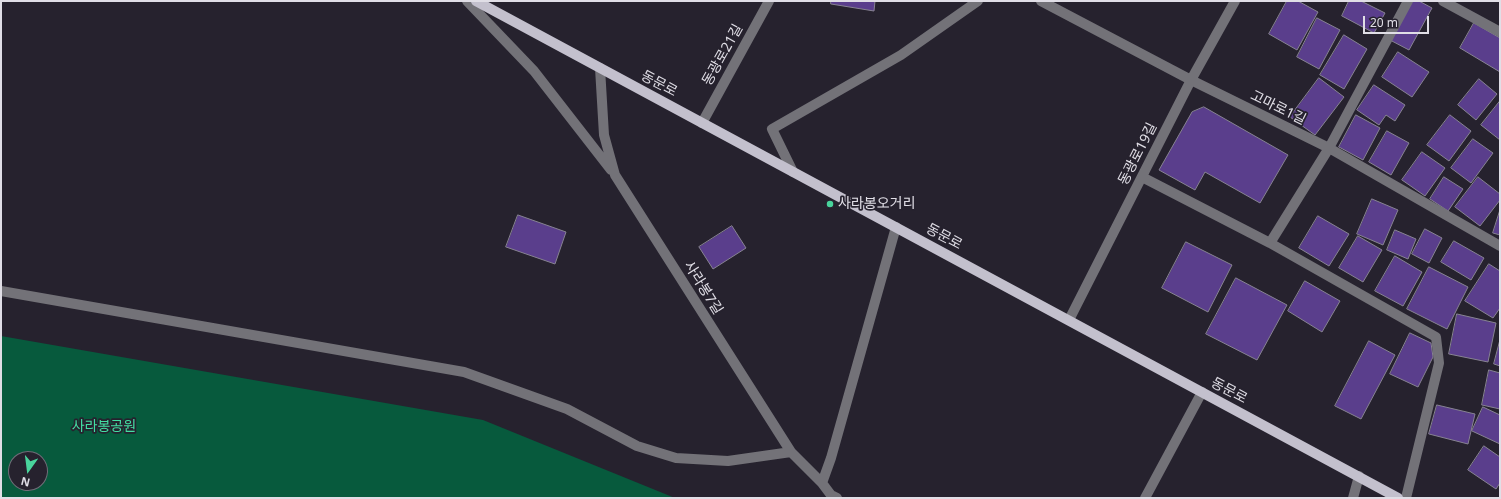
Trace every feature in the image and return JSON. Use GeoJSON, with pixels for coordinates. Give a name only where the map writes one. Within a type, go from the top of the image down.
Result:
{"type":"FeatureCollection","features":[{"type":"Feature","properties":{"kind":"main road","name":"동문로"},"geometry":{"type":"LineString","coordinates":[[476,1],[1398,498]]}},
{"type":"Feature","properties":{"kind":"street"},"geometry":{"type":"LineString","coordinates":[[468,1],[534,71],[615,175]]}},
{"type":"Feature","properties":{"kind":"street","name":"동광로21길"},"geometry":{"type":"LineString","coordinates":[[702,123],[769,1]]}},
{"type":"Feature","properties":{"kind":"street"},"geometry":{"type":"LineString","coordinates":[[793,172],[772,129],[901,54],[978,1]]}},
{"type":"Feature","properties":{"kind":"street","name":"고마로1길"},"geometry":{"type":"LineString","coordinates":[[1041,1],[1191,80],[1329,148],[1500,246]]}},
{"type":"Feature","properties":{"kind":"street","name":"동광로19길"},"geometry":{"type":"LineString","coordinates":[[1069,320],[1191,80],[1235,1]]}},
{"type":"Feature","properties":{"kind":"street"},"geometry":{"type":"LineString","coordinates":[[1270,243],[1329,148],[1408,1]]}},
{"type":"Feature","properties":{"kind":"street"},"geometry":{"type":"LineString","coordinates":[[1443,1],[1500,32]]}},
{"type":"Feature","properties":{"kind":"street","name":"사라봉7길"},"geometry":{"type":"LineString","coordinates":[[600,68],[604,135],[615,175],[791,452],[822,483],[833,497]]}},
{"type":"Feature","properties":{"kind":"street"},"geometry":{"type":"LineString","coordinates":[[1142,177],[1270,243],[1436,337],[1440,363],[1406,498]]}},
{"type":"Feature","properties":{"kind":"street"},"geometry":{"type":"LineString","coordinates":[[822,483],[831,458],[896,227]]}},
{"type":"Feature","properties":{"kind":"street"},"geometry":{"type":"LineString","coordinates":[[1,291],[464,372],[567,409],[637,446],[676,458],[728,461],[791,452]]}},
{"type":"Feature","properties":{"kind":"street"},"geometry":{"type":"LineString","coordinates":[[1145,498],[1202,392]]}},
{"type":"Feature","properties":{"kind":"street"},"geometry":{"type":"LineString","coordinates":[[1353,498],[1359,476]]}},
{"type":"Feature","properties":{"kind":"green space","name":"사라봉공원"},"geometry":{"type":"Polygon","coordinates":[[[1,336],[483,420],[675,498],[1,498],[1,336]]]}},
{"type":"Feature","properties":{"kind":"building"},"geometry":{"type":"Polygon","coordinates":[[[831,1],[875,1],[874,11],[831,4],[831,1]]]}},
{"type":"Feature","properties":{"kind":"building"},"geometry":{"type":"Polygon","coordinates":[[[1287,1],[1298,1],[1318,12],[1297,50],[1269,34],[1287,1]]]}},
{"type":"Feature","properties":{"kind":"building"},"geometry":{"type":"Polygon","coordinates":[[[1349,1],[1361,1],[1385,13],[1374,33],[1342,16],[1349,1]]]}},
{"type":"Feature","properties":{"kind":"building"},"geometry":{"type":"Polygon","coordinates":[[[1411,1],[1419,1],[1432,8],[1409,50],[1390,40],[1411,1]]]}},
{"type":"Feature","properties":{"kind":"building"},"geometry":{"type":"Polygon","coordinates":[[[1317,18],[1340,30],[1319,69],[1297,57],[1317,18]]]}},
{"type":"Feature","properties":{"kind":"building"},"geometry":{"type":"Polygon","coordinates":[[[1474,23],[1500,38],[1500,72],[1460,48],[1474,23]]]}},
{"type":"Feature","properties":{"kind":"building"},"geometry":{"type":"Polygon","coordinates":[[[1344,35],[1367,49],[1344,89],[1320,75],[1344,35]]]}},
{"type":"Feature","properties":{"kind":"building"},"geometry":{"type":"Polygon","coordinates":[[[1398,52],[1429,72],[1412,97],[1382,77],[1398,52]]]}},
{"type":"Feature","properties":{"kind":"building"},"geometry":{"type":"Polygon","coordinates":[[[1319,78],[1344,97],[1315,135],[1290,117],[1319,78]]]}},
{"type":"Feature","properties":{"kind":"building"},"geometry":{"type":"Polygon","coordinates":[[[1479,79],[1497,94],[1476,120],[1458,105],[1479,79]]]}},
{"type":"Feature","properties":{"kind":"building"},"geometry":{"type":"Polygon","coordinates":[[[1374,85],[1405,105],[1395,121],[1386,115],[1379,125],[1357,110],[1374,85]]]}},
{"type":"Feature","properties":{"kind":"building"},"geometry":{"type":"Polygon","coordinates":[[[1500,101],[1500,140],[1481,125],[1500,101]]]}},
{"type":"Feature","properties":{"kind":"building"},"geometry":{"type":"Polygon","coordinates":[[[1204,107],[1288,155],[1260,203],[1205,172],[1195,190],[1159,170],[1192,112],[1204,107]]]}},
{"type":"Feature","properties":{"kind":"building"},"geometry":{"type":"Polygon","coordinates":[[[1356,115],[1380,128],[1363,160],[1339,147],[1356,115]]]}},
{"type":"Feature","properties":{"kind":"building"},"geometry":{"type":"Polygon","coordinates":[[[1450,115],[1471,131],[1449,161],[1427,145],[1450,115]]]}},
{"type":"Feature","properties":{"kind":"building"},"geometry":{"type":"Polygon","coordinates":[[[1387,131],[1409,143],[1391,175],[1369,162],[1387,131]]]}},
{"type":"Feature","properties":{"kind":"building"},"geometry":{"type":"Polygon","coordinates":[[[1473,139],[1493,153],[1471,183],[1451,168],[1473,139]]]}},
{"type":"Feature","properties":{"kind":"building"},"geometry":{"type":"Polygon","coordinates":[[[1422,152],[1445,168],[1425,196],[1402,180],[1422,152]]]}},
{"type":"Feature","properties":{"kind":"building"},"geometry":{"type":"Polygon","coordinates":[[[1444,177],[1463,189],[1448,211],[1430,199],[1444,177]]]}},
{"type":"Feature","properties":{"kind":"building"},"geometry":{"type":"Polygon","coordinates":[[[1478,177],[1500,194],[1500,200],[1480,226],[1455,207],[1478,177]]]}},
{"type":"Feature","properties":{"kind":"building"},"geometry":{"type":"Polygon","coordinates":[[[1372,199],[1398,210],[1383,245],[1357,234],[1372,199]]]}},
{"type":"Feature","properties":{"kind":"building"},"geometry":{"type":"Polygon","coordinates":[[[1500,210],[1500,235],[1493,233],[1500,210]]]}},
{"type":"Feature","properties":{"kind":"building"},"geometry":{"type":"Polygon","coordinates":[[[518,215],[566,232],[555,264],[506,247],[518,215]]]}},
{"type":"Feature","properties":{"kind":"building"},"geometry":{"type":"Polygon","coordinates":[[[1318,216],[1349,234],[1329,266],[1299,248],[1318,216]]]}},
{"type":"Feature","properties":{"kind":"building"},"geometry":{"type":"Polygon","coordinates":[[[732,226],[746,248],[713,269],[699,247],[732,226]]]}},
{"type":"Feature","properties":{"kind":"building"},"geometry":{"type":"Polygon","coordinates":[[[1425,229],[1442,238],[1429,263],[1412,254],[1425,229]]]}},
{"type":"Feature","properties":{"kind":"building"},"geometry":{"type":"Polygon","coordinates":[[[1395,230],[1416,239],[1408,259],[1387,250],[1395,230]]]}},
{"type":"Feature","properties":{"kind":"building"},"geometry":{"type":"Polygon","coordinates":[[[1358,236],[1382,250],[1363,282],[1339,268],[1358,236]]]}},
{"type":"Feature","properties":{"kind":"building"},"geometry":{"type":"Polygon","coordinates":[[[1454,241],[1484,258],[1471,280],[1441,262],[1454,241]]]}},
{"type":"Feature","properties":{"kind":"building"},"geometry":{"type":"Polygon","coordinates":[[[1186,242],[1232,265],[1208,312],[1162,288],[1186,242]]]}},
{"type":"Feature","properties":{"kind":"building"},"geometry":{"type":"Polygon","coordinates":[[[1395,256],[1422,272],[1403,306],[1375,291],[1395,256]]]}},
{"type":"Feature","properties":{"kind":"building"},"geometry":{"type":"Polygon","coordinates":[[[1489,264],[1500,271],[1500,308],[1493,318],[1465,301],[1489,264]]]}},
{"type":"Feature","properties":{"kind":"building"},"geometry":{"type":"Polygon","coordinates":[[[1429,267],[1468,287],[1447,329],[1407,309],[1429,267]]]}},
{"type":"Feature","properties":{"kind":"building"},"geometry":{"type":"Polygon","coordinates":[[[1236,278],[1287,305],[1257,360],[1206,334],[1236,278]]]}},
{"type":"Feature","properties":{"kind":"building"},"geometry":{"type":"Polygon","coordinates":[[[1305,281],[1340,301],[1322,332],[1288,311],[1305,281]]]}},
{"type":"Feature","properties":{"kind":"building"},"geometry":{"type":"Polygon","coordinates":[[[1457,314],[1496,323],[1488,362],[1449,354],[1457,314]]]}},
{"type":"Feature","properties":{"kind":"building"},"geometry":{"type":"Polygon","coordinates":[[[1410,333],[1431,343],[1433,357],[1418,387],[1390,374],[1410,333]]]}},
{"type":"Feature","properties":{"kind":"building"},"geometry":{"type":"Polygon","coordinates":[[[1500,340],[1500,366],[1494,364],[1500,340]]]}},
{"type":"Feature","properties":{"kind":"building"},"geometry":{"type":"Polygon","coordinates":[[[1369,341],[1395,355],[1361,419],[1335,406],[1369,341]]]}},
{"type":"Feature","properties":{"kind":"building"},"geometry":{"type":"Polygon","coordinates":[[[1489,370],[1500,373],[1500,409],[1482,405],[1489,370]]]}},
{"type":"Feature","properties":{"kind":"building"},"geometry":{"type":"Polygon","coordinates":[[[1437,405],[1475,414],[1468,444],[1429,434],[1437,405]]]}},
{"type":"Feature","properties":{"kind":"building"},"geometry":{"type":"Polygon","coordinates":[[[1483,407],[1500,415],[1500,444],[1472,431],[1483,407]]]}},
{"type":"Feature","properties":{"kind":"building"},"geometry":{"type":"Polygon","coordinates":[[[1484,446],[1500,457],[1500,483],[1496,489],[1468,470],[1484,446]]]}},
{"type":"Feature","properties":{"kind":"place","name":"사라봉오거리"},"geometry":{"type":"Point","coordinates":[830,204]}}]}
